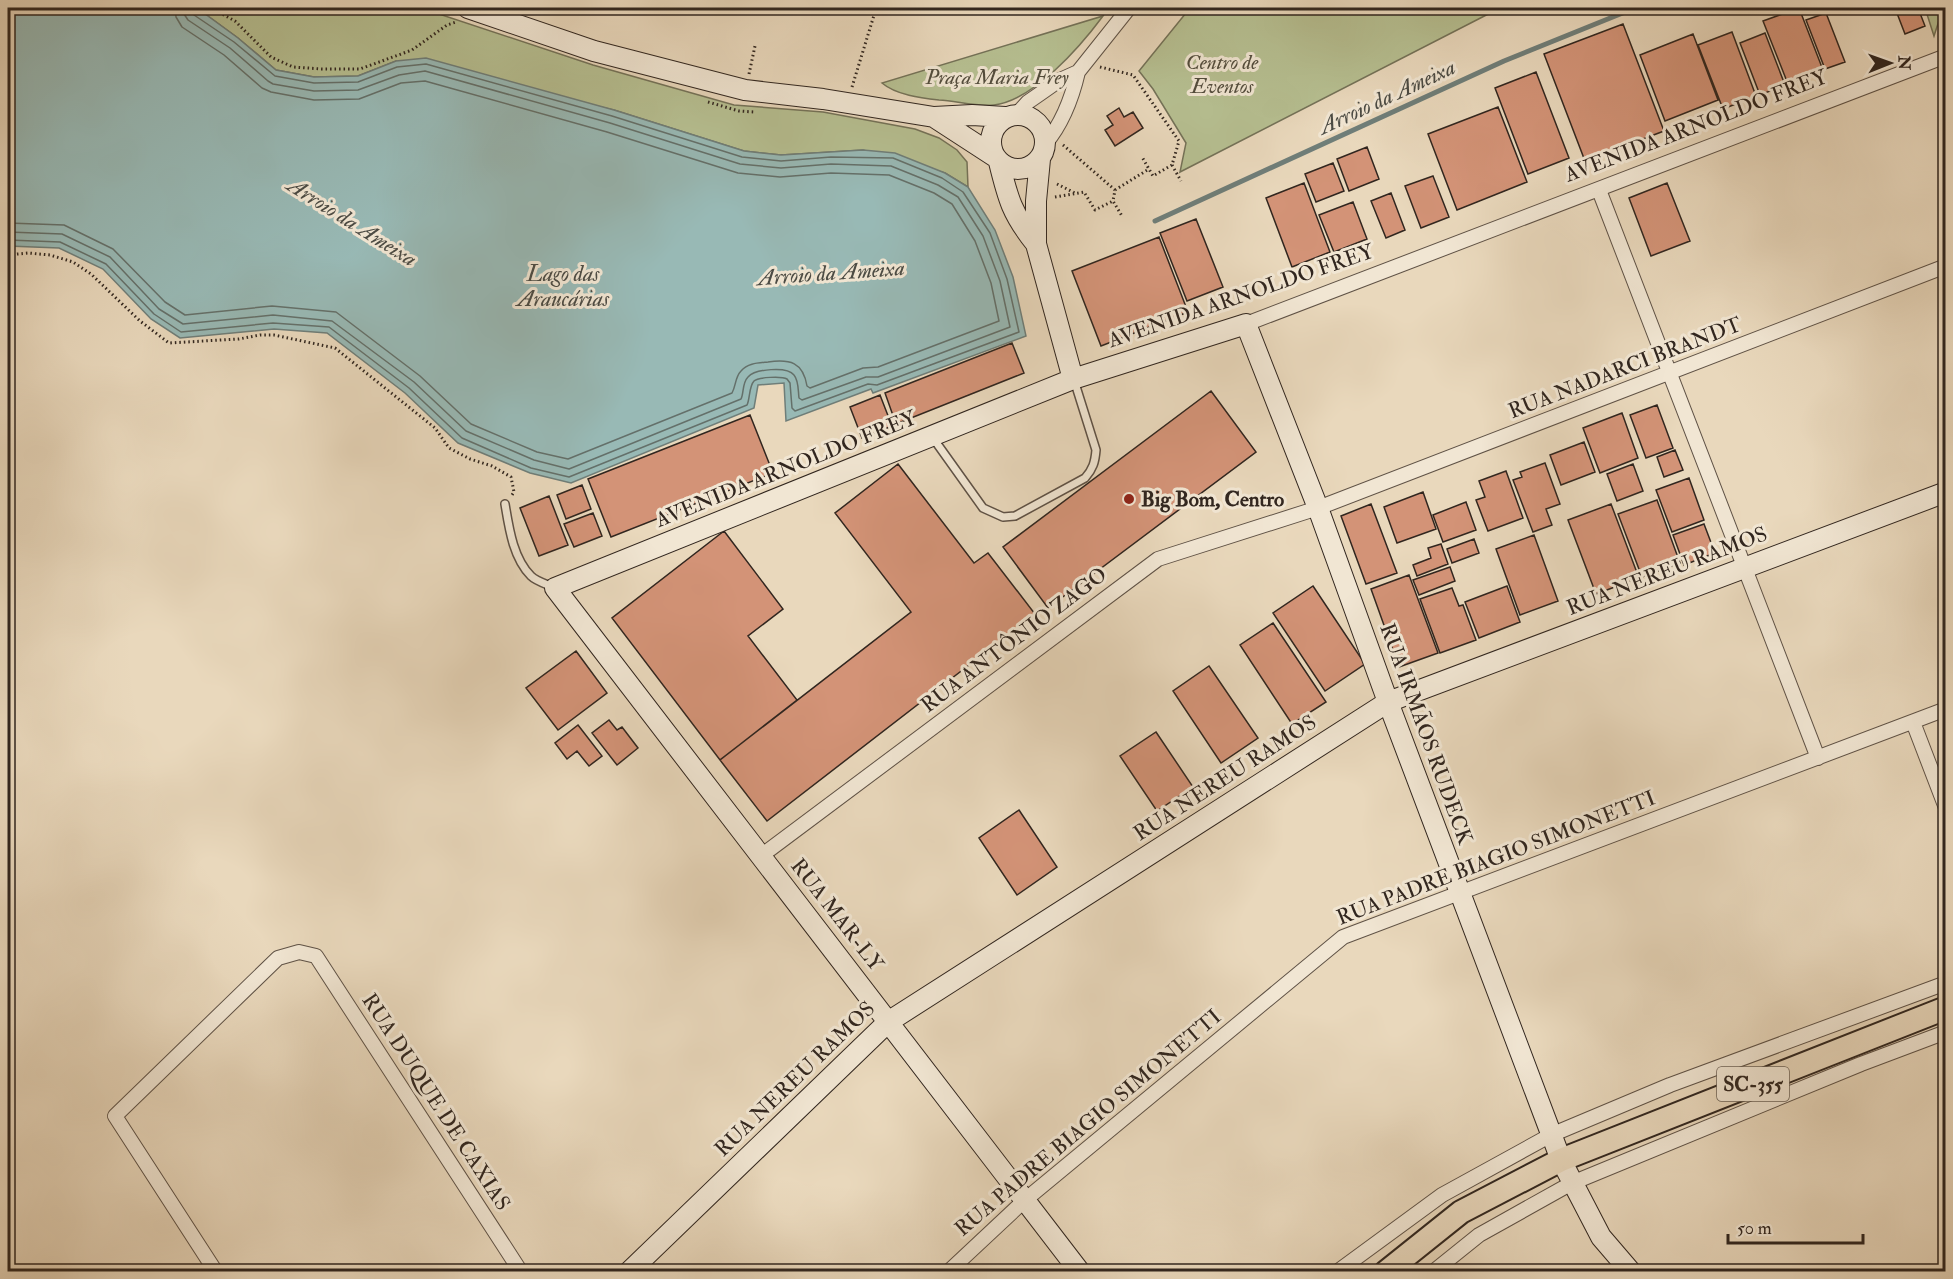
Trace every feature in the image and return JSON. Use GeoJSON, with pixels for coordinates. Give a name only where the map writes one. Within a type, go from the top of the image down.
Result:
{"type":"FeatureCollection","features":[{"type":"Feature","properties":{"kind":"main road","name":"SC-355"},"geometry":{"type":"LineString","coordinates":[[1386,1272],[1461,1212],[1561,1160],[1946,1008]]}},
{"type":"Feature","properties":{"kind":"street"},"geometry":{"type":"LineString","coordinates":[[934,117],[1012,169],[1028,168],[1046,146],[1073,92],[1082,68],[1129,8]]}},
{"type":"Feature","properties":{"kind":"street"},"geometry":{"type":"LineString","coordinates":[[463,14],[745,90],[934,117],[1027,116],[1038,123],[1046,146],[1036,201],[1036,244],[1073,379]]}},
{"type":"Feature","properties":{"kind":"street","name":"AVENIDA ARNOLDO FREY"},"geometry":{"type":"LineString","coordinates":[[555,588],[1073,379],[1246,324],[1946,56]]}},
{"type":"Feature","properties":{"kind":"street"},"geometry":{"type":"LineString","coordinates":[[1036,244],[1009,203],[990,141],[991,134],[995,127],[1028,102],[1082,68]]}},
{"type":"Feature","properties":{"kind":"street"},"geometry":{"type":"LineString","coordinates":[[1599,190],[1818,758]]}},
{"type":"Feature","properties":{"kind":"street","name":"RUA NADARCI BRANDT"},"geometry":{"type":"LineString","coordinates":[[1318,508],[1946,266]]}},
{"type":"Feature","properties":{"kind":"street","name":"RUA IRMÃOS RUDECK"},"geometry":{"type":"LineString","coordinates":[[1246,324],[1318,508],[1388,702],[1561,1160],[1601,1237],[1631,1272]]}},
{"type":"Feature","properties":{"kind":"street","name":"RUA NEREU RAMOS"},"geometry":{"type":"LineString","coordinates":[[629,1272],[888,1022],[1388,702],[1946,492]]}},
{"type":"Feature","properties":{"kind":"street","name":"RUA ANTÔNIO ZAGO"},"geometry":{"type":"LineString","coordinates":[[761,856],[1158,559],[1318,508]]}},
{"type":"Feature","properties":{"kind":"street","name":"RUA MAR-LY"},"geometry":{"type":"LineString","coordinates":[[555,588],[1080,1272]]}},
{"type":"Feature","properties":{"kind":"street","name":"RUA PADRE BIAGIO SIMONETTI"},"geometry":{"type":"LineString","coordinates":[[948,1272],[1025,1200],[1343,937],[1946,709]]}},
{"type":"Feature","properties":{"kind":"street"},"geometry":{"type":"LineString","coordinates":[[1913,722],[1946,808]]}},
{"type":"Feature","properties":{"kind":"street","name":"RUA DUQUE DE CAXIAS"},"geometry":{"type":"LineString","coordinates":[[216,1272],[115,1116],[278,958],[299,952],[316,956],[521,1272]]}},
{"type":"Feature","properties":{"kind":"street"},"geometry":{"type":"LineString","coordinates":[[1337,1272],[1442,1196],[1551,1135],[1670,1085],[1946,983]]}},
{"type":"Feature","properties":{"kind":"street"},"geometry":{"type":"LineString","coordinates":[[1433,1272],[1479,1235],[1572,1183],[1861,1064],[1946,1032]]}},
{"type":"Feature","properties":{"kind":"lane"},"geometry":{"type":"LineString","coordinates":[[931,436],[983,508],[1003,517],[1015,516],[1085,478],[1091,471],[1096,450],[1073,379]]}},
{"type":"Feature","properties":{"kind":"lane"},"geometry":{"type":"LineString","coordinates":[[506,504],[509,526],[518,555],[532,576],[555,588]]}},
{"type":"Feature","properties":{"kind":"path"},"geometry":{"type":"LineString","coordinates":[[211,8],[235,21],[271,57],[293,67],[322,69],[360,69],[412,50],[463,14]]}},
{"type":"Feature","properties":{"kind":"path"},"geometry":{"type":"LineString","coordinates":[[847,103],[875,12]]}},
{"type":"Feature","properties":{"kind":"path"},"geometry":{"type":"LineString","coordinates":[[745,90],[755,46]]}},
{"type":"Feature","properties":{"kind":"path"},"geometry":{"type":"LineString","coordinates":[[1082,68],[1133,75],[1179,141],[1172,165],[1154,176],[1142,157]]}},
{"type":"Feature","properties":{"kind":"path"},"geometry":{"type":"LineString","coordinates":[[705,101],[739,111],[759,112]]}},
{"type":"Feature","properties":{"kind":"path"},"geometry":{"type":"LineString","coordinates":[[1046,146],[1091,171],[1115,190]]}},
{"type":"Feature","properties":{"kind":"path"},"geometry":{"type":"LineString","coordinates":[[1172,165],[1181,181]]}},
{"type":"Feature","properties":{"kind":"path"},"geometry":{"type":"LineString","coordinates":[[1122,216],[1113,201],[1115,190],[1149,169]]}},
{"type":"Feature","properties":{"kind":"path"},"geometry":{"type":"LineString","coordinates":[[1036,201],[1084,192],[1095,210],[1113,201]]}},
{"type":"Feature","properties":{"kind":"path"},"geometry":{"type":"LineString","coordinates":[[8,255],[50,255],[73,262],[91,274],[140,321],[169,343],[274,335],[335,348],[403,400],[435,428],[449,448],[470,459],[492,466],[511,477],[514,492],[506,504]]}},
{"type":"Feature","properties":{"kind":"green space"},"geometry":{"type":"Polygon","coordinates":[[[169,8],[421,8],[593,65],[734,105],[823,112],[915,129],[939,138],[957,150],[967,162],[968,187],[945,173],[863,150],[781,155],[744,151],[614,110],[396,61],[358,76],[314,77],[276,70],[201,11],[169,8]]]}},
{"type":"Feature","properties":{"kind":"green space","name":"Centro de Eventos"},"geometry":{"type":"Polygon","coordinates":[[[1190,8],[1500,8],[1180,172],[1186,143],[1153,89],[1139,71],[1190,8]]]}},
{"type":"Feature","properties":{"kind":"green space"},"geometry":{"type":"Polygon","coordinates":[[[1925,8],[1943,8],[1934,36],[1925,8]]]}},
{"type":"Feature","properties":{"kind":"green space","name":"Praça Maria Frey"},"geometry":{"type":"Polygon","coordinates":[[[1103,16],[1055,70],[1040,83],[1009,101],[994,105],[980,105],[924,98],[901,93],[882,83],[1103,16]]]}},
{"type":"Feature","properties":{"kind":"water","name":"Lago das Araucárias"},"geometry":{"type":"Polygon","coordinates":[[[8,8],[169,8],[201,11],[276,70],[314,77],[358,76],[396,61],[426,58],[614,110],[744,151],[781,155],[863,150],[895,153],[945,173],[968,187],[995,230],[1013,277],[1026,336],[873,393],[871,389],[786,421],[784,383],[758,385],[754,408],[571,483],[530,473],[458,443],[405,393],[327,333],[274,329],[180,338],[151,319],[103,269],[59,248],[8,246],[8,8]]]}},
{"type":"Feature","properties":{"kind":"building"},"geometry":{"type":"Polygon","coordinates":[[[1799,8],[1823,70],[1788,84],[1763,21],[1799,8]]]}},
{"type":"Feature","properties":{"kind":"building"},"geometry":{"type":"Polygon","coordinates":[[[1895,8],[1918,8],[1925,26],[1905,34],[1895,8]]]}},
{"type":"Feature","properties":{"kind":"building"},"geometry":{"type":"Polygon","coordinates":[[[1826,13],[1845,62],[1825,69],[1806,20],[1826,13]]]}},
{"type":"Feature","properties":{"kind":"building"},"geometry":{"type":"Polygon","coordinates":[[[1623,24],[1664,131],[1585,161],[1544,54],[1623,24]]]}},
{"type":"Feature","properties":{"kind":"building"},"geometry":{"type":"Polygon","coordinates":[[[1732,32],[1756,96],[1723,109],[1698,45],[1732,32]]]}},
{"type":"Feature","properties":{"kind":"building"},"geometry":{"type":"Polygon","coordinates":[[[1765,33],[1785,85],[1760,95],[1740,43],[1765,33]]]}},
{"type":"Feature","properties":{"kind":"building"},"geometry":{"type":"Polygon","coordinates":[[[1693,34],[1718,100],[1665,121],[1640,55],[1693,34]]]}},
{"type":"Feature","properties":{"kind":"building"},"geometry":{"type":"Polygon","coordinates":[[[1536,72],[1569,158],[1528,174],[1495,88],[1536,72]]]}},
{"type":"Feature","properties":{"kind":"building"},"geometry":{"type":"Polygon","coordinates":[[[1498,107],[1527,182],[1457,210],[1428,134],[1498,107]]]}},
{"type":"Feature","properties":{"kind":"building"},"geometry":{"type":"Polygon","coordinates":[[[1119,108],[1124,117],[1133,112],[1143,128],[1115,146],[1105,130],[1113,125],[1107,116],[1119,108]]]}},
{"type":"Feature","properties":{"kind":"building"},"geometry":{"type":"Polygon","coordinates":[[[1367,147],[1379,179],[1349,191],[1337,159],[1367,147]]]}},
{"type":"Feature","properties":{"kind":"building"},"geometry":{"type":"Polygon","coordinates":[[[1333,163],[1344,191],[1316,202],[1305,174],[1333,163]]]}},
{"type":"Feature","properties":{"kind":"building"},"geometry":{"type":"Polygon","coordinates":[[[1433,176],[1449,217],[1421,228],[1405,186],[1433,176]]]}},
{"type":"Feature","properties":{"kind":"building"},"geometry":{"type":"Polygon","coordinates":[[[1304,183],[1330,252],[1292,267],[1266,198],[1304,183]]]}},
{"type":"Feature","properties":{"kind":"building"},"geometry":{"type":"Polygon","coordinates":[[[1667,183],[1690,241],[1651,256],[1629,198],[1667,183]]]}},
{"type":"Feature","properties":{"kind":"building"},"geometry":{"type":"Polygon","coordinates":[[[1391,193],[1405,230],[1386,238],[1371,201],[1391,193]]]}},
{"type":"Feature","properties":{"kind":"building"},"geometry":{"type":"Polygon","coordinates":[[[1353,202],[1367,239],[1334,252],[1319,215],[1353,202]]]}},
{"type":"Feature","properties":{"kind":"building"},"geometry":{"type":"Polygon","coordinates":[[[1196,219],[1223,287],[1187,301],[1160,233],[1196,219]]]}},
{"type":"Feature","properties":{"kind":"building"},"geometry":{"type":"Polygon","coordinates":[[[1159,237],[1188,312],[1101,346],[1072,271],[1159,237]]]}},
{"type":"Feature","properties":{"kind":"building"},"geometry":{"type":"Polygon","coordinates":[[[1012,343],[1024,373],[896,424],[885,393],[1012,343]]]}},
{"type":"Feature","properties":{"kind":"building","name":"Big Bom, Centro"},"geometry":{"type":"Polygon","coordinates":[[[1211,391],[1256,452],[1048,608],[1003,547],[1211,391]]]}},
{"type":"Feature","properties":{"kind":"building"},"geometry":{"type":"Polygon","coordinates":[[[880,395],[892,426],[862,438],[850,407],[880,395]]]}},
{"type":"Feature","properties":{"kind":"building"},"geometry":{"type":"Polygon","coordinates":[[[1657,405],[1673,448],[1646,458],[1630,415],[1657,405]]]}},
{"type":"Feature","properties":{"kind":"building"},"geometry":{"type":"Polygon","coordinates":[[[1622,413],[1638,458],[1600,473],[1583,428],[1622,413]]]}},
{"type":"Feature","properties":{"kind":"building"},"geometry":{"type":"Polygon","coordinates":[[[750,415],[773,473],[611,537],[588,479],[750,415]]]}},
{"type":"Feature","properties":{"kind":"building"},"geometry":{"type":"Polygon","coordinates":[[[1584,442],[1595,472],[1561,485],[1550,455],[1584,442]]]}},
{"type":"Feature","properties":{"kind":"building"},"geometry":{"type":"Polygon","coordinates":[[[1675,450],[1683,470],[1664,477],[1657,457],[1675,450]]]}},
{"type":"Feature","properties":{"kind":"building"},"geometry":{"type":"Polygon","coordinates":[[[1545,463],[1560,504],[1546,509],[1552,525],[1533,532],[1513,480],[1522,477],[1520,472],[1545,463]]]}},
{"type":"Feature","properties":{"kind":"building"},"geometry":{"type":"Polygon","coordinates":[[[898,464],[974,563],[988,553],[1035,614],[767,821],[720,760],[911,612],[835,513],[898,464]]]}},
{"type":"Feature","properties":{"kind":"building"},"geometry":{"type":"Polygon","coordinates":[[[1633,464],[1643,491],[1617,501],[1607,474],[1633,464]]]}},
{"type":"Feature","properties":{"kind":"building"},"geometry":{"type":"Polygon","coordinates":[[[1506,471],[1523,518],[1488,531],[1476,500],[1485,497],[1479,481],[1506,471]]]}},
{"type":"Feature","properties":{"kind":"building"},"geometry":{"type":"Polygon","coordinates":[[[1689,478],[1704,520],[1672,532],[1656,490],[1689,478]]]}},
{"type":"Feature","properties":{"kind":"building"},"geometry":{"type":"Polygon","coordinates":[[[582,485],[591,509],[566,519],[557,495],[582,485]]]}},
{"type":"Feature","properties":{"kind":"building"},"geometry":{"type":"Polygon","coordinates":[[[1423,492],[1436,529],[1397,543],[1384,507],[1423,492]]]}},
{"type":"Feature","properties":{"kind":"building"},"geometry":{"type":"Polygon","coordinates":[[[549,496],[568,545],[539,556],[520,508],[549,496]]]}},
{"type":"Feature","properties":{"kind":"building"},"geometry":{"type":"Polygon","coordinates":[[[1657,500],[1680,563],[1642,577],[1618,514],[1657,500]]]}},
{"type":"Feature","properties":{"kind":"building"},"geometry":{"type":"Polygon","coordinates":[[[1466,502],[1476,530],[1443,542],[1433,515],[1466,502]]]}},
{"type":"Feature","properties":{"kind":"building"},"geometry":{"type":"Polygon","coordinates":[[[1371,504],[1397,573],[1366,584],[1341,516],[1371,504]]]}},
{"type":"Feature","properties":{"kind":"building"},"geometry":{"type":"Polygon","coordinates":[[[1611,504],[1639,578],[1596,594],[1568,520],[1611,504]]]}},
{"type":"Feature","properties":{"kind":"building"},"geometry":{"type":"Polygon","coordinates":[[[593,513],[602,536],[574,547],[564,524],[593,513]]]}},
{"type":"Feature","properties":{"kind":"building"},"geometry":{"type":"Polygon","coordinates":[[[1704,524],[1715,553],[1684,565],[1673,535],[1704,524]]]}},
{"type":"Feature","properties":{"kind":"building"},"geometry":{"type":"Polygon","coordinates":[[[724,531],[783,609],[748,636],[797,700],[720,760],[612,618],[724,531]]]}},
{"type":"Feature","properties":{"kind":"building"},"geometry":{"type":"Polygon","coordinates":[[[1534,535],[1558,601],[1520,615],[1496,549],[1534,535]]]}},
{"type":"Feature","properties":{"kind":"building"},"geometry":{"type":"Polygon","coordinates":[[[1474,539],[1479,553],[1452,563],[1447,549],[1474,539]]]}},
{"type":"Feature","properties":{"kind":"building"},"geometry":{"type":"Polygon","coordinates":[[[1441,544],[1448,564],[1417,576],[1413,565],[1431,558],[1428,548],[1441,544]]]}},
{"type":"Feature","properties":{"kind":"building"},"geometry":{"type":"Polygon","coordinates":[[[1450,567],[1455,581],[1419,595],[1413,580],[1450,567]]]}},
{"type":"Feature","properties":{"kind":"building"},"geometry":{"type":"Polygon","coordinates":[[[1409,575],[1438,653],[1399,667],[1371,589],[1409,575]]]}},
{"type":"Feature","properties":{"kind":"building"},"geometry":{"type":"Polygon","coordinates":[[[1313,586],[1365,664],[1325,691],[1273,613],[1313,586]]]}},
{"type":"Feature","properties":{"kind":"building"},"geometry":{"type":"Polygon","coordinates":[[[1507,586],[1520,622],[1479,638],[1465,602],[1507,586]]]}},
{"type":"Feature","properties":{"kind":"building"},"geometry":{"type":"Polygon","coordinates":[[[1452,588],[1459,606],[1463,605],[1476,640],[1440,653],[1420,599],[1452,588]]]}},
{"type":"Feature","properties":{"kind":"building"},"geometry":{"type":"Polygon","coordinates":[[[1273,623],[1326,702],[1292,724],[1240,645],[1273,623]]]}},
{"type":"Feature","properties":{"kind":"building"},"geometry":{"type":"Polygon","coordinates":[[[576,651],[607,693],[558,730],[526,688],[576,651]]]}},
{"type":"Feature","properties":{"kind":"building"},"geometry":{"type":"Polygon","coordinates":[[[1209,666],[1258,738],[1221,763],[1173,691],[1209,666]]]}},
{"type":"Feature","properties":{"kind":"building"},"geometry":{"type":"Polygon","coordinates":[[[609,720],[617,730],[622,727],[638,748],[617,765],[592,733],[609,720]]]}},
{"type":"Feature","properties":{"kind":"building"},"geometry":{"type":"Polygon","coordinates":[[[578,725],[602,756],[589,766],[577,751],[567,759],[555,743],[578,725]]]}},
{"type":"Feature","properties":{"kind":"building"},"geometry":{"type":"Polygon","coordinates":[[[1156,732],[1193,787],[1157,811],[1120,756],[1156,732]]]}},
{"type":"Feature","properties":{"kind":"building"},"geometry":{"type":"Polygon","coordinates":[[[1019,810],[1057,867],[1017,895],[979,838],[1019,810]]]}},
{"type":"Feature","properties":{"kind":"waterway","name":"Arroio da Ameixa"},"geometry":{"type":"LineString","coordinates":[[1155,221],[1504,61],[1635,8]]}},
{"type":"Feature","properties":{"kind":"place","name":"Big Bom, Centro"},"geometry":{"type":"Point","coordinates":[1129,499]}}]}
